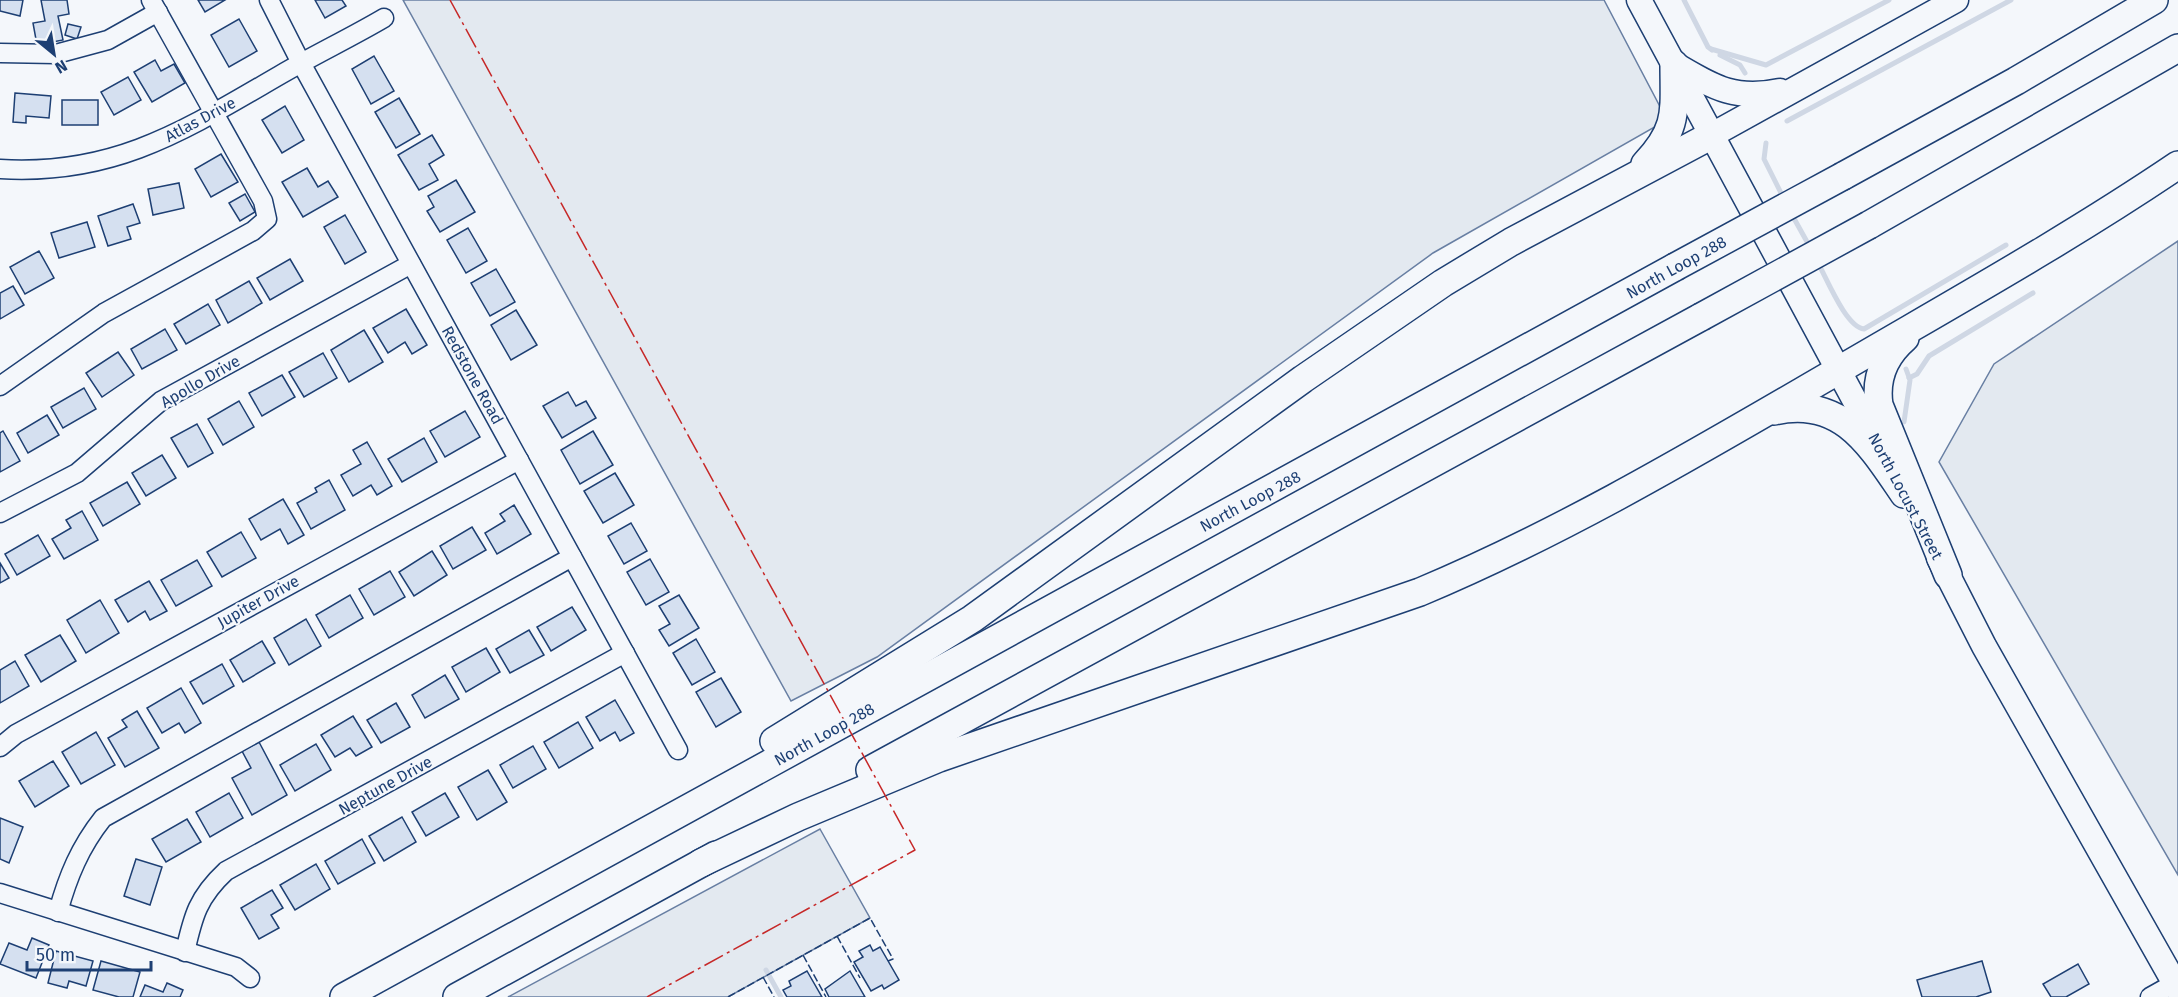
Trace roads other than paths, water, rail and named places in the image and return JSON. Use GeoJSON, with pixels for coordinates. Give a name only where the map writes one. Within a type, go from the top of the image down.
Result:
{"type":"FeatureCollection","features":[{"type":"Feature","properties":{"kind":"highway","name":"North Loop 288"},"geometry":{"type":"LineString","coordinates":[[345,997],[2016,81],[2154,0]]}},
{"type":"Feature","properties":{"kind":"highway"},"geometry":{"type":"LineString","coordinates":[[458,997],[1869,225],[2178,48]]}},
{"type":"Feature","properties":{"kind":"highway"},"geometry":{"type":"LineString","coordinates":[[1634,177],[1663,145],[1670,132],[1674,104],[1674,64]]}},
{"type":"Feature","properties":{"kind":"highway"},"geometry":{"type":"LineString","coordinates":[[504,910],[608,837],[769,745],[925,650],[1303,379],[1443,283],[1511,242],[1712,135]]}},
{"type":"Feature","properties":{"kind":"highway"},"geometry":{"type":"LineString","coordinates":[[700,863],[798,817],[939,758],[1420,592],[1472,570],[1600,504],[1764,414],[2044,251],[2178,165]]}},
{"type":"Feature","properties":{"kind":"highway"},"geometry":{"type":"LineString","coordinates":[[1944,308],[1893,348],[1878,379],[1877,395],[1886,423],[1901,454],[1948,575]]}},
{"type":"Feature","properties":{"kind":"highway"},"geometry":{"type":"LineString","coordinates":[[1764,414],[1792,407],[1811,408],[1840,420],[1857,430],[1904,494]]}},
{"type":"Feature","properties":{"kind":"main road","name":"North Locust Street"},"geometry":{"type":"LineString","coordinates":[[1639,0],[1984,646],[2176,986]]}},
{"type":"Feature","properties":{"kind":"main road"},"geometry":{"type":"LineString","coordinates":[[1712,135],[1956,0]]}},
{"type":"Feature","properties":{"kind":"main road"},"geometry":{"type":"LineString","coordinates":[[1674,64],[1710,85],[1737,95],[1764,95],[1800,87]]}},
{"type":"Feature","properties":{"kind":"street","name":"Redstone Road"},"geometry":{"type":"LineString","coordinates":[[269,0],[301,63],[678,750]]}},
{"type":"Feature","properties":{"kind":"street"},"geometry":{"type":"LineString","coordinates":[[0,53],[56,54],[108,40],[154,6],[263,201],[267,219],[252,231],[104,313],[0,386]]}},
{"type":"Feature","properties":{"kind":"street","name":"Atlas Drive"},"geometry":{"type":"LineString","coordinates":[[0,170],[36,171],[75,168],[122,156],[161,141],[384,18]]}},
{"type":"Feature","properties":{"kind":"street","name":"Apollo Drive"},"geometry":{"type":"LineString","coordinates":[[0,513],[77,473],[161,401],[411,264]]}},
{"type":"Feature","properties":{"kind":"street","name":"Jupiter Drive"},"geometry":{"type":"LineString","coordinates":[[0,747],[16,734],[519,460]]}},
{"type":"Feature","properties":{"kind":"street"},"geometry":{"type":"LineString","coordinates":[[58,912],[68,878],[85,841],[103,818],[572,557]]}},
{"type":"Feature","properties":{"kind":"street","name":"Neptune Drive"},"geometry":{"type":"LineString","coordinates":[[185,952],[199,902],[209,887],[226,871],[625,653]]}},
{"type":"Feature","properties":{"kind":"street"},"geometry":{"type":"LineString","coordinates":[[0,893],[236,967],[250,978]]}},
{"type":"Feature","properties":{"kind":"street"},"geometry":{"type":"LineString","coordinates":[[2150,997],[2176,986]]}},
{"type":"Feature","properties":{"kind":"waterway"},"geometry":{"type":"LineString","coordinates":[[1684,0],[1708,47],[1712,50]]}},
{"type":"Feature","properties":{"kind":"waterway"},"geometry":{"type":"LineString","coordinates":[[1711,49],[1766,65],[1889,0]]}},
{"type":"Feature","properties":{"kind":"waterway"},"geometry":{"type":"LineString","coordinates":[[1787,121],[2011,0]]}},
{"type":"Feature","properties":{"kind":"waterway"},"geometry":{"type":"LineString","coordinates":[[1720,55],[1740,65],[1745,73]]}},
{"type":"Feature","properties":{"kind":"waterway"},"geometry":{"type":"LineString","coordinates":[[1766,143],[1764,159],[1784,199]]}},
{"type":"Feature","properties":{"kind":"waterway"},"geometry":{"type":"LineString","coordinates":[[1791,213],[1811,249]]}},
{"type":"Feature","properties":{"kind":"waterway"},"geometry":{"type":"LineString","coordinates":[[1818,263],[1850,320],[1864,329],[2006,245]]}},
{"type":"Feature","properties":{"kind":"waterway"},"geometry":{"type":"LineString","coordinates":[[1909,378],[1917,374],[1929,356],[2033,293]]}},
{"type":"Feature","properties":{"kind":"waterway"},"geometry":{"type":"LineString","coordinates":[[1904,422],[1910,380],[1906,369]]}},
{"type":"Feature","properties":{"kind":"waterway"},"geometry":{"type":"LineString","coordinates":[[766,970],[781,997]]}}]}
